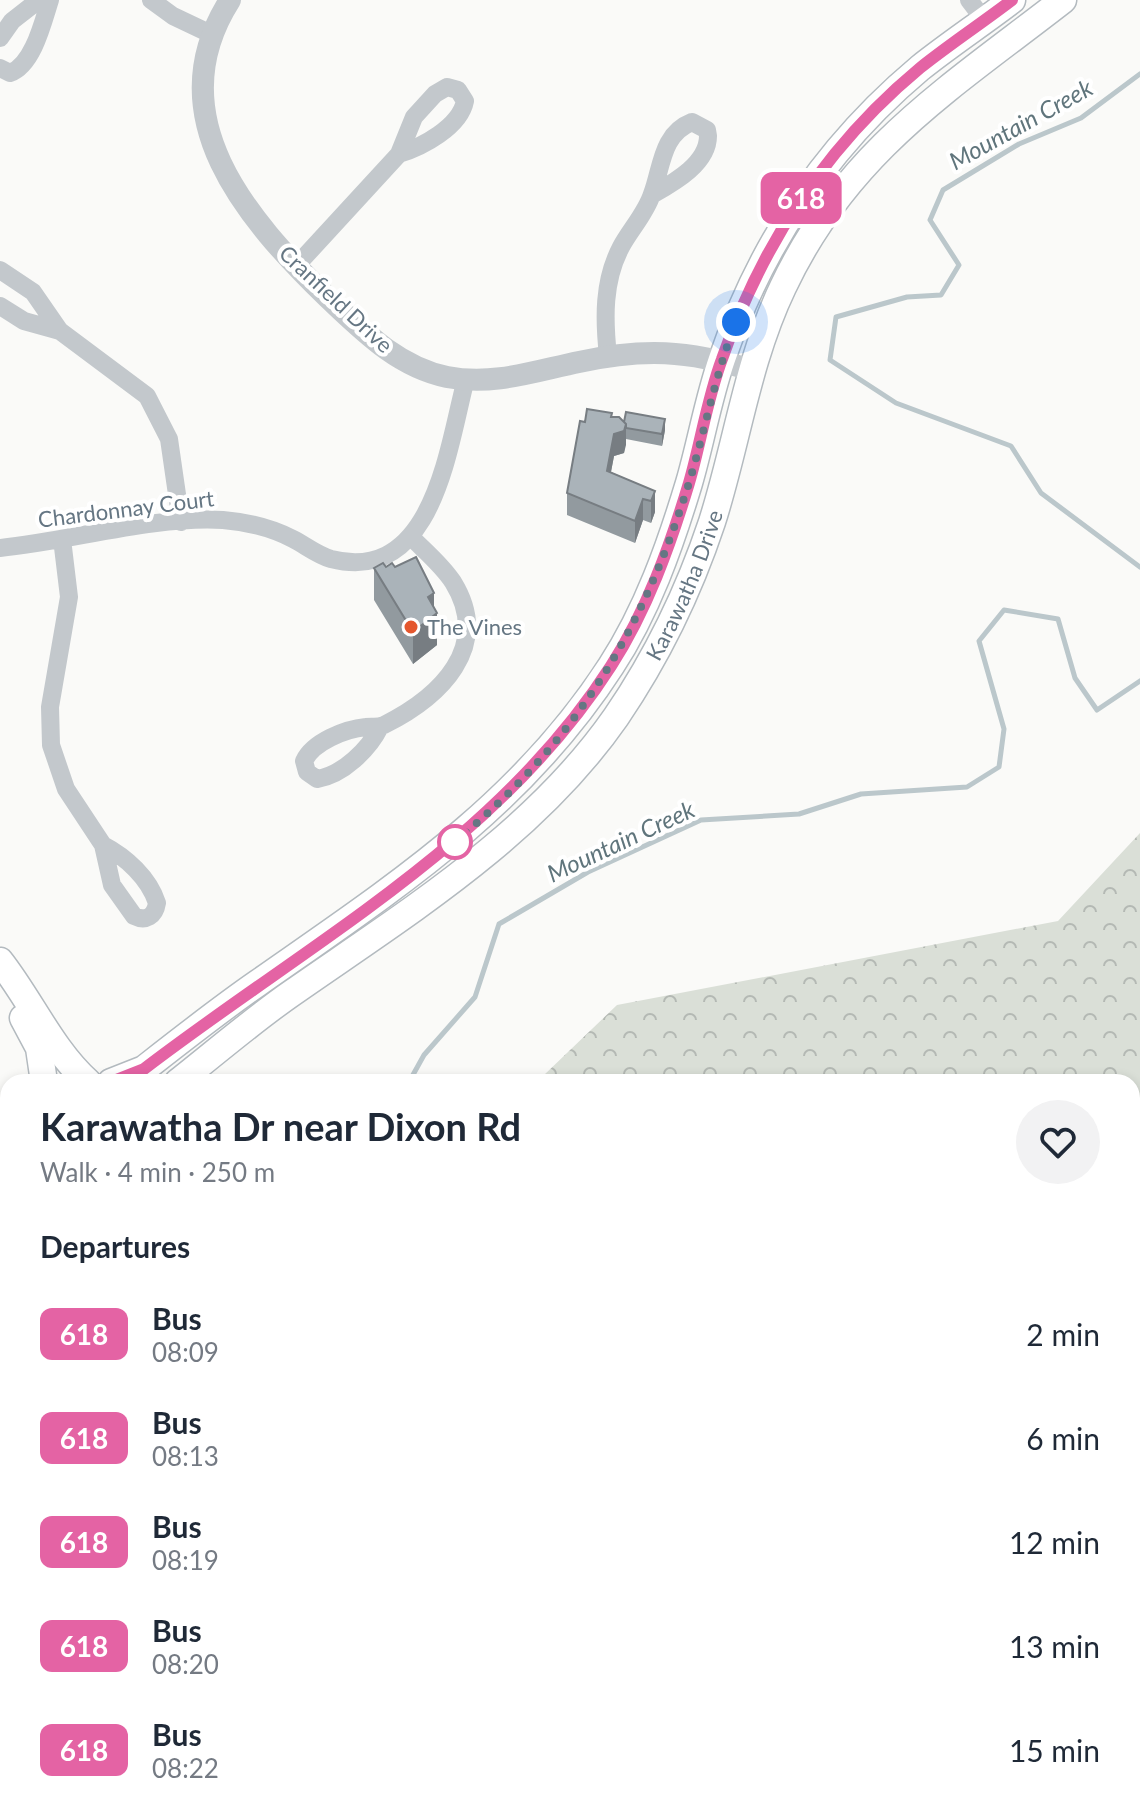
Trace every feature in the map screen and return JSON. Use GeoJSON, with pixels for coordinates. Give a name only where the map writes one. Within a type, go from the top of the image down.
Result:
{"type":"FeatureCollection","features":[{"type":"Feature","properties":{"kind":"main road","name":"Karawatha Drive"},"geometry":{"type":"LineString","coordinates":[[131,1074],[144,1069],[463,835],[545,754],[583,708],[641,613],[689,482],[721,360],[763,260],[833,153],[977,10],[1012,0]]}},
{"type":"Feature","properties":{"kind":"main road","name":"Karawatha Drive"},"geometry":{"type":"LineString","coordinates":[[188,1074],[291,994],[404,916],[479,858],[538,808],[590,752],[642,676],[686,591],[712,520],[751,370],[784,285],[814,233],[851,182],[916,112],[1063,0]]}},
{"type":"Feature","properties":{"kind":"main road"},"geometry":{"type":"LineString","coordinates":[[0,961],[28,996],[79,1074]]}},
{"type":"Feature","properties":{"kind":"main road"},"geometry":{"type":"LineString","coordinates":[[0,985],[36,1039],[43,1074]]}},
{"type":"Feature","properties":{"kind":"street"},"geometry":{"type":"LineString","coordinates":[[0,38],[12,21],[39,0]]}},
{"type":"Feature","properties":{"kind":"street"},"geometry":{"type":"LineString","coordinates":[[0,68],[10,73],[22,65],[37,38],[50,0]]}},
{"type":"Feature","properties":{"kind":"street"},"geometry":{"type":"LineString","coordinates":[[151,0],[173,16],[213,35]]}},
{"type":"Feature","properties":{"kind":"street","name":"Cranfield Drive"},"geometry":{"type":"LineString","coordinates":[[230,0],[213,35],[201,89],[207,130],[236,193],[296,266],[386,350],[422,369],[466,379],[509,379],[608,356],[676,352],[721,360],[751,370]]}},
{"type":"Feature","properties":{"kind":"street"},"geometry":{"type":"LineString","coordinates":[[296,266],[399,154]]}},
{"type":"Feature","properties":{"kind":"street"},"geometry":{"type":"LineString","coordinates":[[608,356],[605,306],[610,277],[619,250],[652,195]]}},
{"type":"Feature","properties":{"kind":"street"},"geometry":{"type":"LineString","coordinates":[[0,270],[33,292],[60,331],[137,387],[157,410],[169,439],[181,522]]}},
{"type":"Feature","properties":{"kind":"street"},"geometry":{"type":"LineString","coordinates":[[0,306],[24,321],[60,331]]}},
{"type":"Feature","properties":{"kind":"street"},"geometry":{"type":"LineString","coordinates":[[380,727],[416,706],[447,681],[456,667],[465,635],[465,611],[451,579],[411,537],[433,501],[466,379]]}},
{"type":"Feature","properties":{"kind":"street","name":"Chardonnay Court"},"geometry":{"type":"LineString","coordinates":[[0,548],[181,522],[223,520],[260,526],[318,553],[346,560],[385,554],[411,537]]}},
{"type":"Feature","properties":{"kind":"street"},"geometry":{"type":"LineString","coordinates":[[62,539],[69,597],[67,626],[50,707],[51,745],[66,789],[103,845]]}},
{"type":"Feature","properties":{"kind":"green space"},"geometry":{"type":"Polygon","coordinates":[[[1140,833],[1140,1074],[545,1074],[617,1005],[1058,921],[1140,833]]]}},
{"type":"Feature","properties":{"kind":"building"},"geometry":{"type":"Polygon","coordinates":[[[587,409],[612,413],[611,417],[619,417],[626,424],[624,431],[614,434],[607,471],[655,491],[651,501],[643,499],[635,521],[567,493],[580,421],[585,422],[587,409]]]}},
{"type":"Feature","properties":{"kind":"building"},"geometry":{"type":"Polygon","coordinates":[[[626,412],[665,419],[662,434],[626,428],[626,412]]]}},
{"type":"Feature","properties":{"kind":"building"},"geometry":{"type":"Polygon","coordinates":[[[416,557],[434,593],[428,597],[437,613],[413,632],[374,568],[383,563],[386,567],[392,563],[395,567],[416,557]]]}},
{"type":"Feature","properties":{"kind":"waterway","name":"Mountain Creek"},"geometry":{"type":"LineString","coordinates":[[1140,74],[1081,118],[1019,144],[943,190],[930,220],[959,265],[941,295],[907,297],[836,317],[830,360],[896,403],[1011,446],[1041,493],[1140,567]]}},
{"type":"Feature","properties":{"kind":"waterway","name":"Mountain Creek"},"geometry":{"type":"LineString","coordinates":[[413,1074],[424,1055],[475,997],[499,924],[588,872],[701,820],[799,814],[861,794],[967,787],[999,767],[1004,729],[979,641],[1004,610],[1058,619],[1075,678],[1097,710],[1140,681]]}},
{"type":"Feature","properties":{"kind":"bus line","name":"618"},"geometry":{"type":"LineString","coordinates":[[133,1074],[144,1069],[254,985],[463,835],[545,754],[583,708],[614,662],[641,613],[659,570],[689,482],[721,360],[752,283],[775,237],[813,179],[855,128],[922,67],[1012,0]]}},
{"type":"Feature","properties":{"kind":"place","name":"The Vines"},"geometry":{"type":"Point","coordinates":[411,627]}},
{"type":"Feature","properties":{"kind":"route"},"geometry":{"type":"LineString","coordinates":[[455,842],[506,795],[583,708],[614,662],[641,613],[671,538],[721,360],[736,322]]}}]}
